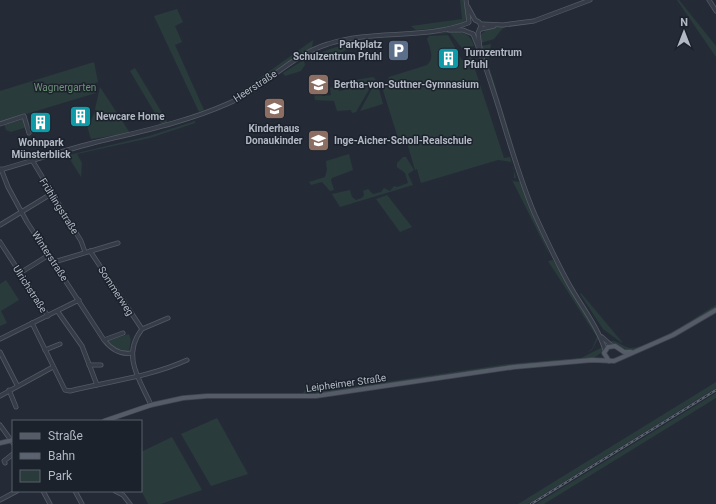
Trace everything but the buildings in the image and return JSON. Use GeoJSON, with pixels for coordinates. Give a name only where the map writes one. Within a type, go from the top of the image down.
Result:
{"type":"FeatureCollection","features":[{"type":"Feature","properties":{"kind":"main road"},"geometry":{"type":"LineString","coordinates":[[632,352],[620,350],[612,346],[605,351],[609,361],[614,361],[673,335],[716,310]]}},
{"type":"Feature","properties":{"kind":"main road"},"geometry":{"type":"LineString","coordinates":[[619,358],[620,350]]}},
{"type":"Feature","properties":{"kind":"main road","name":"Leipheimer Straße"},"geometry":{"type":"LineString","coordinates":[[592,360],[601,357],[605,351]]}},
{"type":"Feature","properties":{"kind":"main road","name":"Leipheimer Straße"},"geometry":{"type":"LineString","coordinates":[[107,420],[151,406],[193,396],[316,396],[514,367],[592,360],[609,361]]}},
{"type":"Feature","properties":{"kind":"main road"},"geometry":{"type":"LineString","coordinates":[[0,443],[12,441]]}},
{"type":"Feature","properties":{"kind":"street"},"geometry":{"type":"LineString","coordinates":[[466,0],[475,20],[480,24],[503,25]]}},
{"type":"Feature","properties":{"kind":"street"},"geometry":{"type":"LineString","coordinates":[[590,0],[542,19],[481,29],[478,33],[472,34],[481,53],[516,165],[535,214],[554,258],[599,333],[605,351]]}},
{"type":"Feature","properties":{"kind":"street"},"geometry":{"type":"LineString","coordinates":[[709,0],[716,11]]}},
{"type":"Feature","properties":{"kind":"street"},"geometry":{"type":"LineString","coordinates":[[468,7],[468,32]]}},
{"type":"Feature","properties":{"kind":"street"},"geometry":{"type":"LineString","coordinates":[[468,23],[475,20]]}},
{"type":"Feature","properties":{"kind":"street","name":"Heerstraße"},"geometry":{"type":"LineString","coordinates":[[1,170],[68,150],[151,130],[226,105],[244,96],[300,56],[328,43],[349,39],[440,30],[468,23]]}},
{"type":"Feature","properties":{"kind":"street"},"geometry":{"type":"LineString","coordinates":[[480,24],[481,29]]}},
{"type":"Feature","properties":{"kind":"street","name":"Heerstraße"},"geometry":{"type":"LineString","coordinates":[[440,30],[468,32],[472,34]]}},
{"type":"Feature","properties":{"kind":"street"},"geometry":{"type":"LineString","coordinates":[[478,33],[481,53]]}},
{"type":"Feature","properties":{"kind":"street"},"geometry":{"type":"LineString","coordinates":[[0,124],[24,116],[30,133]]}},
{"type":"Feature","properties":{"kind":"street","name":"Frühlingstraße"},"geometry":{"type":"LineString","coordinates":[[32,160],[51,194],[81,241],[86,252]]}},
{"type":"Feature","properties":{"kind":"street","name":"Winterstraße"},"geometry":{"type":"LineString","coordinates":[[1,170],[8,187],[22,212],[104,340],[111,348],[120,352],[132,353]]}},
{"type":"Feature","properties":{"kind":"street"},"geometry":{"type":"LineString","coordinates":[[0,225],[51,194]]}},
{"type":"Feature","properties":{"kind":"street","name":"Ulrichstraße"},"geometry":{"type":"LineString","coordinates":[[0,242],[48,316]]}},
{"type":"Feature","properties":{"kind":"street"},"geometry":{"type":"LineString","coordinates":[[54,262],[118,243]]}},
{"type":"Feature","properties":{"kind":"street","name":"Sommerweg"},"geometry":{"type":"LineString","coordinates":[[90,251],[142,329]]}},
{"type":"Feature","properties":{"kind":"street"},"geometry":{"type":"LineString","coordinates":[[20,273],[49,255]]}},
{"type":"Feature","properties":{"kind":"street"},"geometry":{"type":"LineString","coordinates":[[0,339],[58,312],[79,300]]}},
{"type":"Feature","properties":{"kind":"street"},"geometry":{"type":"LineString","coordinates":[[58,312],[82,346],[96,385]]}},
{"type":"Feature","properties":{"kind":"street"},"geometry":{"type":"LineString","coordinates":[[151,406],[136,377],[132,353],[142,329],[168,318]]}},
{"type":"Feature","properties":{"kind":"street"},"geometry":{"type":"LineString","coordinates":[[32,323],[65,390],[70,391],[136,377],[174,366],[187,360]]}},
{"type":"Feature","properties":{"kind":"street"},"geometry":{"type":"LineString","coordinates":[[104,340],[123,333]]}},
{"type":"Feature","properties":{"kind":"street"},"geometry":{"type":"LineString","coordinates":[[599,333],[612,346]]}},
{"type":"Feature","properties":{"kind":"street"},"geometry":{"type":"LineString","coordinates":[[45,350],[60,344]]}},
{"type":"Feature","properties":{"kind":"street"},"geometry":{"type":"LineString","coordinates":[[0,352],[18,385]]}},
{"type":"Feature","properties":{"kind":"street"},"geometry":{"type":"LineString","coordinates":[[89,365],[102,365]]}},
{"type":"Feature","properties":{"kind":"street"},"geometry":{"type":"LineString","coordinates":[[0,396],[53,367]]}},
{"type":"Feature","properties":{"kind":"street"},"geometry":{"type":"LineString","coordinates":[[9,390],[16,406]]}},
{"type":"Feature","properties":{"kind":"street"},"geometry":{"type":"LineString","coordinates":[[0,425],[12,441]]}},
{"type":"Feature","properties":{"kind":"street"},"geometry":{"type":"LineString","coordinates":[[5,463],[4,461],[12,455]]}},
{"type":"Feature","properties":{"kind":"street"},"geometry":{"type":"LineString","coordinates":[[0,500],[15,492]]}},
{"type":"Feature","properties":{"kind":"street"},"geometry":{"type":"LineString","coordinates":[[44,492],[50,504]]}},
{"type":"Feature","properties":{"kind":"street"},"geometry":{"type":"LineString","coordinates":[[76,492],[82,504]]}},
{"type":"Feature","properties":{"kind":"street"},"geometry":{"type":"LineString","coordinates":[[118,492],[123,494],[130,504]]}},
{"type":"Feature","properties":{"kind":"green space"},"geometry":{"type":"Polygon","coordinates":[[[460,0],[463,0],[466,11],[467,17],[465,22],[452,27],[416,30],[411,26],[462,19],[460,0]]]}},
{"type":"Feature","properties":{"kind":"green space"},"geometry":{"type":"Polygon","coordinates":[[[677,0],[679,0],[716,46],[716,57],[677,0]]]}},
{"type":"Feature","properties":{"kind":"green space"},"geometry":{"type":"Polygon","coordinates":[[[177,9],[183,22],[175,26],[182,42],[175,45],[204,110],[199,112],[154,16],[177,9]]]}},
{"type":"Feature","properties":{"kind":"green space"},"geometry":{"type":"Polygon","coordinates":[[[507,26],[502,29],[494,39],[481,43],[481,34],[488,29],[507,26]]]}},
{"type":"Feature","properties":{"kind":"green space"},"geometry":{"type":"Polygon","coordinates":[[[445,32],[463,33],[470,37],[474,46],[462,48],[450,33],[424,35],[445,32]]]}},
{"type":"Feature","properties":{"kind":"green space"},"geometry":{"type":"Polygon","coordinates":[[[448,35],[462,60],[471,57],[504,158],[510,157],[512,165],[511,162],[498,160],[421,183],[417,169],[415,170],[405,136],[398,138],[381,84],[387,83],[389,77],[427,65],[431,59],[427,39],[429,36],[448,35]]]}},
{"type":"Feature","properties":{"kind":"green space"},"geometry":{"type":"Polygon","coordinates":[[[313,40],[312,48],[284,64],[239,96],[236,95],[313,40]]]}},
{"type":"Feature","properties":{"kind":"green space"},"geometry":{"type":"Polygon","coordinates":[[[491,44],[488,63],[522,174],[481,46],[491,44]]]}},
{"type":"Feature","properties":{"kind":"green space"},"geometry":{"type":"Polygon","coordinates":[[[345,45],[346,50],[341,53],[339,58],[318,58],[304,61],[305,65],[301,71],[285,76],[283,73],[312,56],[345,45]]]}},
{"type":"Feature","properties":{"kind":"green space","name":"Wagnergarten"},"geometry":{"type":"Polygon","coordinates":[[[94,62],[98,82],[95,83],[96,93],[0,122],[0,91],[94,62]]]}},
{"type":"Feature","properties":{"kind":"green space"},"geometry":{"type":"Polygon","coordinates":[[[135,68],[168,123],[162,125],[130,71],[135,68]]]}},
{"type":"Feature","properties":{"kind":"green space"},"geometry":{"type":"Polygon","coordinates":[[[373,77],[376,80],[356,112],[352,113],[351,110],[337,111],[334,101],[315,100],[314,94],[320,94],[323,96],[331,95],[330,88],[338,86],[339,91],[344,90],[351,84],[350,81],[373,77]]]}},
{"type":"Feature","properties":{"kind":"green space"},"geometry":{"type":"Polygon","coordinates":[[[377,82],[383,104],[360,111],[375,83],[377,82]]]}},
{"type":"Feature","properties":{"kind":"green space"},"geometry":{"type":"Polygon","coordinates":[[[100,87],[130,133],[91,139],[87,126],[96,111],[95,109],[100,87]]]}},
{"type":"Feature","properties":{"kind":"green space"},"geometry":{"type":"Polygon","coordinates":[[[23,119],[27,127],[11,132],[6,130],[4,124],[23,119]]]}},
{"type":"Feature","properties":{"kind":"green space"},"geometry":{"type":"Polygon","coordinates":[[[195,121],[195,123],[150,138],[77,154],[82,163],[81,177],[68,156],[52,159],[149,136],[195,121]]]}},
{"type":"Feature","properties":{"kind":"green space"},"geometry":{"type":"Polygon","coordinates":[[[349,154],[353,170],[332,178],[331,180],[334,190],[330,191],[322,182],[311,185],[309,182],[325,177],[327,170],[326,161],[349,154]]]}},
{"type":"Feature","properties":{"kind":"green space"},"geometry":{"type":"Polygon","coordinates":[[[403,157],[406,157],[414,170],[408,174],[413,185],[340,207],[332,194],[350,190],[352,197],[356,200],[362,198],[364,195],[363,191],[368,189],[373,194],[381,192],[384,188],[390,191],[394,186],[397,187],[408,183],[405,173],[397,167],[397,163],[403,157]]]}},
{"type":"Feature","properties":{"kind":"green space"},"geometry":{"type":"Polygon","coordinates":[[[511,178],[513,181],[520,182],[551,258],[511,178]]]}},
{"type":"Feature","properties":{"kind":"green space"},"geometry":{"type":"Polygon","coordinates":[[[387,195],[412,227],[400,232],[376,199],[387,195]]]}},
{"type":"Feature","properties":{"kind":"green space"},"geometry":{"type":"Polygon","coordinates":[[[553,260],[599,337],[592,350],[586,353],[592,349],[597,337],[548,261],[553,260]]]}},
{"type":"Feature","properties":{"kind":"green space"},"geometry":{"type":"Polygon","coordinates":[[[6,280],[19,300],[1,311],[7,323],[0,326],[0,284],[6,280]]]}},
{"type":"Feature","properties":{"kind":"green space"},"geometry":{"type":"Polygon","coordinates":[[[581,293],[622,343],[603,329],[580,294],[581,293]]]}},
{"type":"Feature","properties":{"kind":"green space"},"geometry":{"type":"Polygon","coordinates":[[[716,305],[716,308],[686,326],[661,340],[638,349],[624,349],[609,342],[614,341],[629,348],[642,346],[664,337],[716,305]]]}},
{"type":"Feature","properties":{"kind":"green space"},"geometry":{"type":"Polygon","coordinates":[[[129,334],[131,340],[129,351],[117,349],[107,341],[129,334]]]}},
{"type":"Feature","properties":{"kind":"green space"},"geometry":{"type":"Polygon","coordinates":[[[601,348],[603,349],[602,352],[594,358],[508,365],[332,392],[303,393],[305,390],[315,392],[332,390],[508,364],[581,358],[601,348]]]}},
{"type":"Feature","properties":{"kind":"green space"},"geometry":{"type":"Polygon","coordinates":[[[716,382],[716,388],[528,504],[518,504],[716,382]]]}},
{"type":"Feature","properties":{"kind":"green space"},"geometry":{"type":"Polygon","coordinates":[[[716,393],[716,398],[544,504],[536,504],[716,393]]]}},
{"type":"Feature","properties":{"kind":"green space"},"geometry":{"type":"Polygon","coordinates":[[[217,418],[248,474],[211,486],[181,434],[217,418]]]}},
{"type":"Feature","properties":{"kind":"green space"},"geometry":{"type":"Polygon","coordinates":[[[172,437],[202,490],[161,504],[148,504],[142,492],[142,452],[172,437]]]}},
{"type":"Feature","properties":{"kind":"railway"},"geometry":{"type":"LineString","coordinates":[[531,504],[716,390]]}},
{"type":"Feature","properties":{"kind":"place","name":"Parkplatz Schulzentrum Pfuhl"},"geometry":{"type":"Point","coordinates":[398,50]}},
{"type":"Feature","properties":{"kind":"place","name":"Turnzentrum Pfuhl"},"geometry":{"type":"Point","coordinates":[448,58]}},
{"type":"Feature","properties":{"kind":"place","name":"Bertha-von-Suttner-Gymnasium"},"geometry":{"type":"Point","coordinates":[318,84]}},
{"type":"Feature","properties":{"kind":"place","name":"Kinderhaus Donaukinder"},"geometry":{"type":"Point","coordinates":[274,108]}},
{"type":"Feature","properties":{"kind":"place","name":"Newcare Home"},"geometry":{"type":"Point","coordinates":[81,116]}},
{"type":"Feature","properties":{"kind":"place","name":"Wohnpark Münsterblick"},"geometry":{"type":"Point","coordinates":[41,122]}},
{"type":"Feature","properties":{"kind":"place","name":"Inge-Aicher-Scholl-Realschule"},"geometry":{"type":"Point","coordinates":[319,140]}}]}
